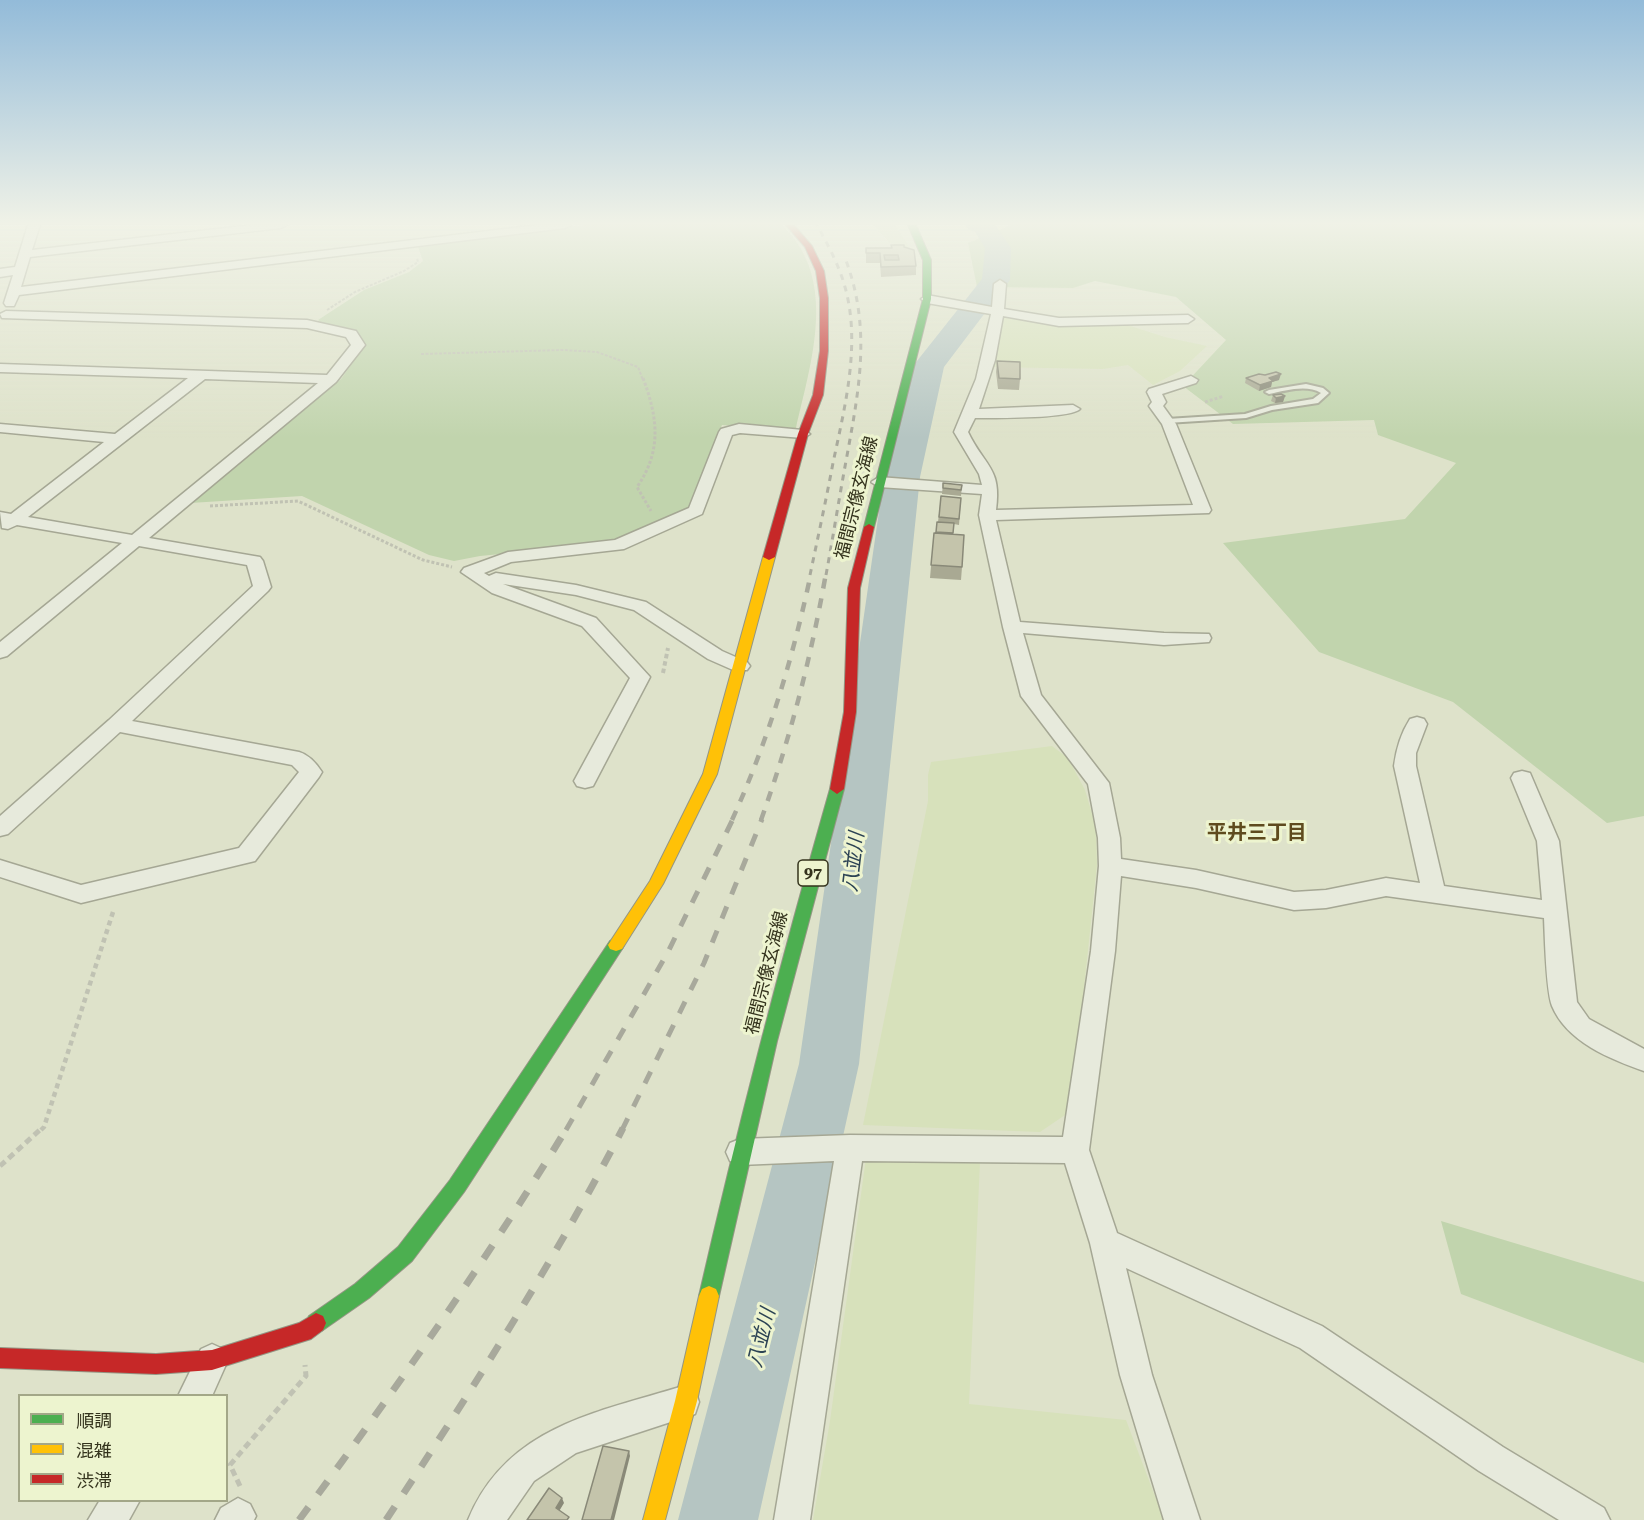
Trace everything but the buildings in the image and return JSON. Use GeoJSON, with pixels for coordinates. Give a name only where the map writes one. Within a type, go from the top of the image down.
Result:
{"type":"FeatureCollection","features":[{"type":"Feature","properties":{"kind":"street"},"geometry":{"type":"LineString","coordinates":[[0,652],[331,380],[358,345],[351,334],[307,324],[3,318],[12,296]]}},
{"type":"Feature","properties":{"kind":"street"},"geometry":{"type":"LineString","coordinates":[[0,1359],[156,1364],[212,1360],[304,1332],[362,1291],[405,1254],[457,1186],[656,884],[710,774],[803,434],[818,394],[824,342],[822,296]]}},
{"type":"Feature","properties":{"kind":"street","name":"福間宗像玄海線"},"geometry":{"type":"LineString","coordinates":[[654,1520],[686,1401],[740,1152],[799,921],[840,778],[850,712],[854,588],[887,483],[927,296]]}},
{"type":"Feature","properties":{"kind":"street"},"geometry":{"type":"LineString","coordinates":[[1000,296],[999,311],[976,404],[961,432],[987,474],[991,490],[987,515],[1012,627],[1031,696],[1098,783],[1109,838],[1110,866],[1103,951],[1075,1150],[1105,1244],[1136,1375],[1182,1520]]}},
{"type":"Feature","properties":{"kind":"street"},"geometry":{"type":"LineString","coordinates":[[927,299],[1059,322],[1188,320]]}},
{"type":"Feature","properties":{"kind":"street"},"geometry":{"type":"LineString","coordinates":[[0,368],[331,380]]}},
{"type":"Feature","properties":{"kind":"street"},"geometry":{"type":"LineString","coordinates":[[4,522],[200,376]]}},
{"type":"Feature","properties":{"kind":"street"},"geometry":{"type":"LineString","coordinates":[[987,515],[1203,510],[1167,420],[1156,406],[1160,402],[1154,392],[1191,380]]}},
{"type":"Feature","properties":{"kind":"street"},"geometry":{"type":"LineString","coordinates":[[970,414],[1073,409]]}},
{"type":"Feature","properties":{"kind":"street"},"geometry":{"type":"LineString","coordinates":[[0,428],[117,439]]}},
{"type":"Feature","properties":{"kind":"street"},"geometry":{"type":"LineString","coordinates":[[470,572],[508,557],[618,545],[696,511],[726,432],[740,428],[803,434]]}},
{"type":"Feature","properties":{"kind":"street"},"geometry":{"type":"LineString","coordinates":[[887,483],[991,490]]}},
{"type":"Feature","properties":{"kind":"street"},"geometry":{"type":"LineString","coordinates":[[0,828],[116,725],[262,587],[254,561],[136,539],[4,522]]}},
{"type":"Feature","properties":{"kind":"street"},"geometry":{"type":"LineString","coordinates":[[470,572],[505,580],[576,590],[640,606],[715,655],[740,666]]}},
{"type":"Feature","properties":{"kind":"street"},"geometry":{"type":"LineString","coordinates":[[470,572],[498,589],[589,622],[640,677],[585,781]]}},
{"type":"Feature","properties":{"kind":"street"},"geometry":{"type":"LineString","coordinates":[[1012,627],[1164,639],[1202,638]]}},
{"type":"Feature","properties":{"kind":"street"},"geometry":{"type":"LineString","coordinates":[[1417,724],[1406,753],[1405,766],[1434,893]]}},
{"type":"Feature","properties":{"kind":"street"},"geometry":{"type":"LineString","coordinates":[[0,868],[81,894],[248,855],[311,772],[299,759],[116,725]]}},
{"type":"Feature","properties":{"kind":"street"},"geometry":{"type":"LineString","coordinates":[[1522,778],[1548,841],[1564,1004],[1580,1027],[1625,1053],[1644,1060]]}},
{"type":"Feature","properties":{"kind":"street"},"geometry":{"type":"LineString","coordinates":[[1110,866],[1196,879],[1294,901],[1326,899],[1386,887],[1555,911]]}},
{"type":"Feature","properties":{"kind":"street"},"geometry":{"type":"LineString","coordinates":[[792,1520],[844,1149]]}},
{"type":"Feature","properties":{"kind":"street"},"geometry":{"type":"LineString","coordinates":[[740,1152],[844,1149],[1075,1150]]}},
{"type":"Feature","properties":{"kind":"street"},"geometry":{"type":"LineString","coordinates":[[1105,1244],[1311,1337],[1491,1458],[1592,1520]]}},
{"type":"Feature","properties":{"kind":"street"},"geometry":{"type":"LineString","coordinates":[[195,1394],[212,1360]]}},
{"type":"Feature","properties":{"kind":"street"},"geometry":{"type":"LineString","coordinates":[[486,1520],[522,1469],[567,1439],[686,1401]]}},
{"type":"Feature","properties":{"kind":"street"},"geometry":{"type":"LineString","coordinates":[[106,1520],[121,1502]]}},
{"type":"Feature","properties":{"kind":"lane"},"geometry":{"type":"LineString","coordinates":[[1167,420],[1246,416],[1271,408],[1315,401],[1325,393],[1317,388],[1304,387],[1269,392]]}},
{"type":"Feature","properties":{"kind":"path"},"geometry":{"type":"LineString","coordinates":[[307,324],[349,296]]}},
{"type":"Feature","properties":{"kind":"path"},"geometry":{"type":"LineString","coordinates":[[421,354],[563,350],[597,352],[638,367],[648,391],[657,427],[653,460],[648,475],[637,487],[646,505],[664,525]]}},
{"type":"Feature","properties":{"kind":"path"},"geometry":{"type":"LineString","coordinates":[[174,508],[298,501],[423,560],[470,572]]}},
{"type":"Feature","properties":{"kind":"path"},"geometry":{"type":"LineString","coordinates":[[0,1166],[44,1127],[122,884]]}},
{"type":"Feature","properties":{"kind":"path"},"geometry":{"type":"LineString","coordinates":[[230,1464],[306,1376]]}},
{"type":"Feature","properties":{"kind":"green space"},"geometry":{"type":"Polygon","coordinates":[[[355,296],[815,296],[816,322],[808,376],[796,428],[783,430],[722,425],[689,510],[613,543],[480,556],[454,561],[429,555],[302,496],[190,503],[341,379],[365,345],[357,331],[318,320],[355,296]]]}},
{"type":"Feature","properties":{"kind":"green space"},"geometry":{"type":"Polygon","coordinates":[[[1171,296],[1644,296],[1644,816],[1607,823],[1453,702],[1319,652],[1223,543],[1405,519],[1456,463],[1378,435],[1374,420],[1233,424],[1183,386],[1226,340],[1176,297],[1171,296]]]}},
{"type":"Feature","properties":{"kind":"green space"},"geometry":{"type":"Polygon","coordinates":[[[1000,316],[1054,325],[1121,323],[1165,337],[1207,346],[1180,371],[1153,385],[1128,365],[1103,369],[989,367],[1000,316]]]}},
{"type":"Feature","properties":{"kind":"green space"},"geometry":{"type":"Polygon","coordinates":[[[1052,746],[1068,758],[1085,790],[1096,827],[1097,865],[1071,1111],[1040,1132],[863,1125],[928,801],[928,775],[931,762],[1052,746]]]}},
{"type":"Feature","properties":{"kind":"green space"},"geometry":{"type":"Polygon","coordinates":[[[866,1158],[980,1162],[969,1404],[1126,1420],[1164,1520],[813,1520],[830,1421],[866,1158]]]}},
{"type":"Feature","properties":{"kind":"green space"},"geometry":{"type":"Polygon","coordinates":[[[1441,1221],[1644,1282],[1644,1363],[1461,1294],[1441,1221]]]}},
{"type":"Feature","properties":{"kind":"waterway","name":"八並川"},"geometry":{"type":"LineString","coordinates":[[718,1520],[829,1064],[902,477],[929,366],[984,296]]}},
{"type":"Feature","properties":{"kind":"railway"},"geometry":{"type":"LineString","coordinates":[[810,575],[850,375],[852,331],[847,296]]}},
{"type":"Feature","properties":{"kind":"railway"},"geometry":{"type":"LineString","coordinates":[[826,575],[859,384],[861,334],[855,296]]}},
{"type":"Feature","properties":{"kind":"railway"},"geometry":{"type":"LineString","coordinates":[[732,820],[757,760],[778,699],[811,573]]}},
{"type":"Feature","properties":{"kind":"railway"},"geometry":{"type":"LineString","coordinates":[[761,820],[799,698],[826,573]]}},
{"type":"Feature","properties":{"kind":"railway"},"geometry":{"type":"LineString","coordinates":[[566,1130],[668,952],[733,819]]}},
{"type":"Feature","properties":{"kind":"railway"},"geometry":{"type":"LineString","coordinates":[[623,1128],[704,963],[762,819]]}},
{"type":"Feature","properties":{"kind":"railway"},"geometry":{"type":"LineString","coordinates":[[299,1520],[437,1327],[536,1179],[567,1128]]}},
{"type":"Feature","properties":{"kind":"railway"},"geometry":{"type":"LineString","coordinates":[[386,1520],[510,1327],[568,1229],[623,1128]]}},
{"type":"Feature","properties":{"kind":"traffic: fast"},"geometry":{"type":"LineString","coordinates":[[869,527],[927,296]]}},
{"type":"Feature","properties":{"kind":"traffic: fast"},"geometry":{"type":"LineString","coordinates":[[709,1296],[769,1041],[837,789]]}},
{"type":"Feature","properties":{"kind":"traffic: fast"},"geometry":{"type":"LineString","coordinates":[[316,1323],[362,1291],[405,1254],[457,1186],[616,945]]}},
{"type":"Feature","properties":{"kind":"traffic: slow"},"geometry":{"type":"LineString","coordinates":[[616,945],[656,884],[710,774],[769,557]]}},
{"type":"Feature","properties":{"kind":"traffic: slow"},"geometry":{"type":"LineString","coordinates":[[654,1520],[686,1401],[709,1296]]}},
{"type":"Feature","properties":{"kind":"traffic: jam"},"geometry":{"type":"LineString","coordinates":[[769,557],[803,434],[818,395],[824,351],[824,296]]}},
{"type":"Feature","properties":{"kind":"traffic: jam"},"geometry":{"type":"LineString","coordinates":[[837,789],[850,712],[854,588],[869,527]]}},
{"type":"Feature","properties":{"kind":"traffic: jam"},"geometry":{"type":"LineString","coordinates":[[0,1358],[156,1364],[212,1360],[304,1332],[316,1323]]}},
{"type":"Feature","properties":{"kind":"district","name":"平井三丁目"},"geometry":{"type":"Point","coordinates":[1257,833]}}]}
